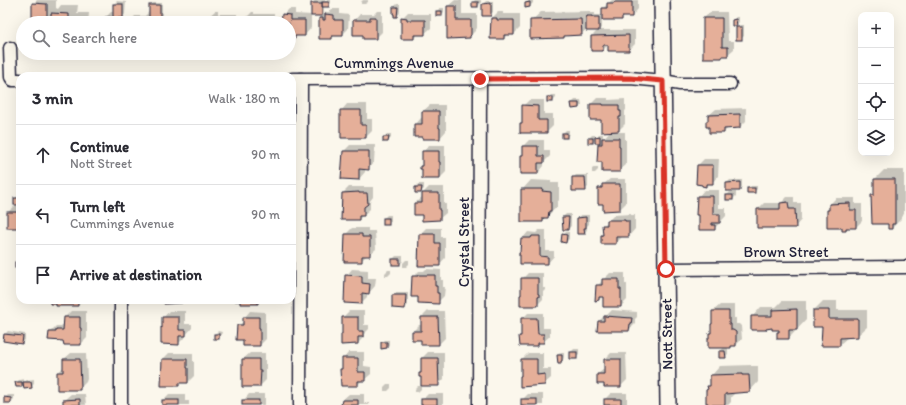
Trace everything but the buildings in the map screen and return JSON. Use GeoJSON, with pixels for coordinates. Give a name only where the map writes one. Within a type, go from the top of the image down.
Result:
{"type":"FeatureCollection","features":[{"type":"Feature","properties":{"kind":"street","name":"Nott Street"},"geometry":{"type":"LineString","coordinates":[[662,0],[668,405]]}},
{"type":"Feature","properties":{"kind":"street"},"geometry":{"type":"LineString","coordinates":[[10,48],[10,76],[16,80]]}},
{"type":"Feature","properties":{"kind":"street","name":"Cummings Avenue"},"geometry":{"type":"LineString","coordinates":[[296,79],[630,78],[680,84],[730,84]]}},
{"type":"Feature","properties":{"kind":"street"},"geometry":{"type":"LineString","coordinates":[[296,79],[300,405]]}},
{"type":"Feature","properties":{"kind":"street","name":"Crystal Street"},"geometry":{"type":"LineString","coordinates":[[479,405],[480,79]]}},
{"type":"Feature","properties":{"kind":"street","name":"Brown Street"},"geometry":{"type":"LineString","coordinates":[[666,269],[906,267]]}},
{"type":"Feature","properties":{"kind":"street"},"geometry":{"type":"LineString","coordinates":[[121,304],[121,405]]}},
{"type":"Feature","properties":{"kind":"route"},"geometry":{"type":"LineString","coordinates":[[480,79],[630,78],[663,81],[666,269]]}}]}
